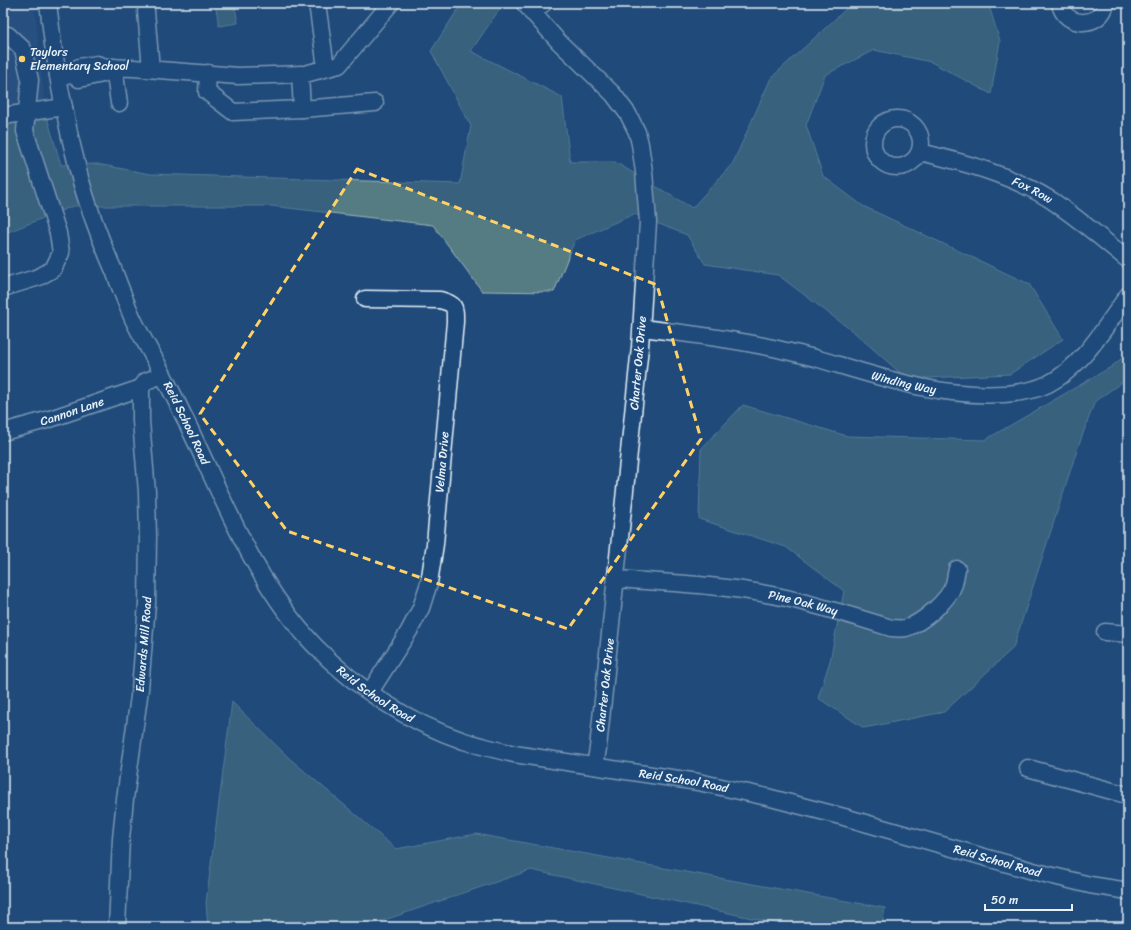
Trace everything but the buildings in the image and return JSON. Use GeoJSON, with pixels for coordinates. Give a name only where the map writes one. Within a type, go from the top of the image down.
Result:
{"type":"FeatureCollection","features":[{"type":"Feature","properties":{"kind":"street","name":"Reid School Road"},"geometry":{"type":"LineString","coordinates":[[48,3],[66,75],[64,107],[81,181],[102,242],[134,320],[181,410],[247,550],[269,588],[291,619],[315,646],[347,676],[393,708],[412,719],[437,731],[464,741],[514,754],[698,782],[767,797],[844,817],[1033,871],[1090,885],[1128,891]]}},
{"type":"Feature","properties":{"kind":"street"},"geometry":{"type":"LineString","coordinates":[[317,3],[326,68]]}},
{"type":"Feature","properties":{"kind":"street"},"geometry":{"type":"LineString","coordinates":[[66,75],[79,67],[97,64],[110,67],[238,76],[305,74],[339,65],[391,3]]}},
{"type":"Feature","properties":{"kind":"street"},"geometry":{"type":"LineString","coordinates":[[1060,3],[1063,12],[1068,17],[1073,21],[1080,23],[1093,21],[1099,17],[1103,12],[1106,3]]}},
{"type":"Feature","properties":{"kind":"street","name":"Charter Oak Drive"},"geometry":{"type":"LineString","coordinates":[[533,6],[559,42],[619,100],[637,132],[644,172],[648,222],[642,328],[599,740],[595,766]]}},
{"type":"Feature","properties":{"kind":"street"},"geometry":{"type":"LineString","coordinates":[[146,12],[151,69]]}},
{"type":"Feature","properties":{"kind":"street"},"geometry":{"type":"LineString","coordinates":[[3,34],[8,35],[23,49],[30,80],[25,131],[58,233],[61,252],[53,269],[39,277],[3,288]]}},
{"type":"Feature","properties":{"kind":"street"},"geometry":{"type":"LineString","coordinates":[[110,67],[119,103]]}},
{"type":"Feature","properties":{"kind":"street"},"geometry":{"type":"LineString","coordinates":[[208,73],[207,92],[233,112],[302,109],[375,103]]}},
{"type":"Feature","properties":{"kind":"street"},"geometry":{"type":"LineString","coordinates":[[300,74],[302,109]]}},
{"type":"Feature","properties":{"kind":"street"},"geometry":{"type":"LineString","coordinates":[[3,116],[64,107]]}},
{"type":"Feature","properties":{"kind":"street","name":"Fox Row"},"geometry":{"type":"LineString","coordinates":[[920,152],[981,168],[1035,191],[1069,213],[1128,260]]}},
{"type":"Feature","properties":{"kind":"street","name":"Winding Way"},"geometry":{"type":"LineString","coordinates":[[642,328],[713,337],[766,346],[812,357],[899,383],[934,390],[975,394],[1003,394],[1032,390],[1061,377],[1073,367],[1086,352],[1128,295]]}},
{"type":"Feature","properties":{"kind":"street","name":"Velma Drive"},"geometry":{"type":"LineString","coordinates":[[365,298],[440,300],[450,303],[455,311],[434,544],[429,583],[421,608],[409,631],[370,692]]}},
{"type":"Feature","properties":{"kind":"street"},"geometry":{"type":"LineString","coordinates":[[140,388],[146,381],[163,375]]}},
{"type":"Feature","properties":{"kind":"street","name":"Cannon Lane"},"geometry":{"type":"LineString","coordinates":[[3,432],[50,419],[140,388]]}},
{"type":"Feature","properties":{"kind":"street","name":"Edwards Mill Road"},"geometry":{"type":"LineString","coordinates":[[117,927],[121,839],[140,689],[147,604],[147,492],[141,421],[140,388]]}},
{"type":"Feature","properties":{"kind":"street","name":"Pine Oak Way"},"geometry":{"type":"LineString","coordinates":[[616,579],[727,588],[776,596],[823,607],[891,628],[906,628],[919,621],[944,600],[953,586],[957,569]]}},
{"type":"Feature","properties":{"kind":"street"},"geometry":{"type":"LineString","coordinates":[[1105,632],[1128,634]]}},
{"type":"Feature","properties":{"kind":"street"},"geometry":{"type":"LineString","coordinates":[[1028,768],[1123,794],[1128,794]]}},
{"type":"Feature","properties":{"kind":"highlighted area"},"geometry":{"type":"Polygon","coordinates":[[[357,169],[657,285],[701,439],[568,629],[287,531],[200,414],[357,169]]]}},
{"type":"Feature","properties":{"kind":"shaded area","name":"Taylors Elementary School"},"geometry":{"type":"Polygon","coordinates":[[[3,3],[34,3],[46,114],[3,121],[3,3]]]}},
{"type":"Feature","properties":{"kind":"green space"},"geometry":{"type":"Polygon","coordinates":[[[215,3],[234,3],[238,23],[219,26],[215,3]]]}},
{"type":"Feature","properties":{"kind":"green space"},"geometry":{"type":"Polygon","coordinates":[[[462,3],[495,3],[501,7],[471,51],[562,97],[570,162],[615,162],[692,208],[733,163],[771,78],[846,9],[850,3],[988,3],[1000,41],[991,94],[931,62],[874,50],[825,75],[806,125],[823,176],[863,206],[1029,284],[1063,339],[1010,374],[907,379],[855,333],[778,275],[705,264],[687,235],[634,214],[575,240],[554,292],[482,291],[433,225],[271,206],[73,206],[3,234],[3,121],[46,114],[61,165],[97,164],[150,174],[460,184],[471,126],[431,51],[462,3]]]}},
{"type":"Feature","properties":{"kind":"green space"},"geometry":{"type":"Polygon","coordinates":[[[1128,353],[1128,378],[1095,401],[1078,447],[1013,648],[944,712],[864,728],[818,698],[830,661],[844,591],[786,547],[699,519],[701,449],[743,405],[847,436],[985,440],[1111,367],[1128,353]]]}},
{"type":"Feature","properties":{"kind":"green space"},"geometry":{"type":"Polygon","coordinates":[[[232,702],[289,758],[396,849],[476,834],[885,908],[882,927],[793,927],[531,870],[364,927],[208,927],[206,903],[232,702]]]}},
{"type":"Feature","properties":{"kind":"place","name":"Taylors Elementary School"},"geometry":{"type":"Point","coordinates":[22,59]}}]}
